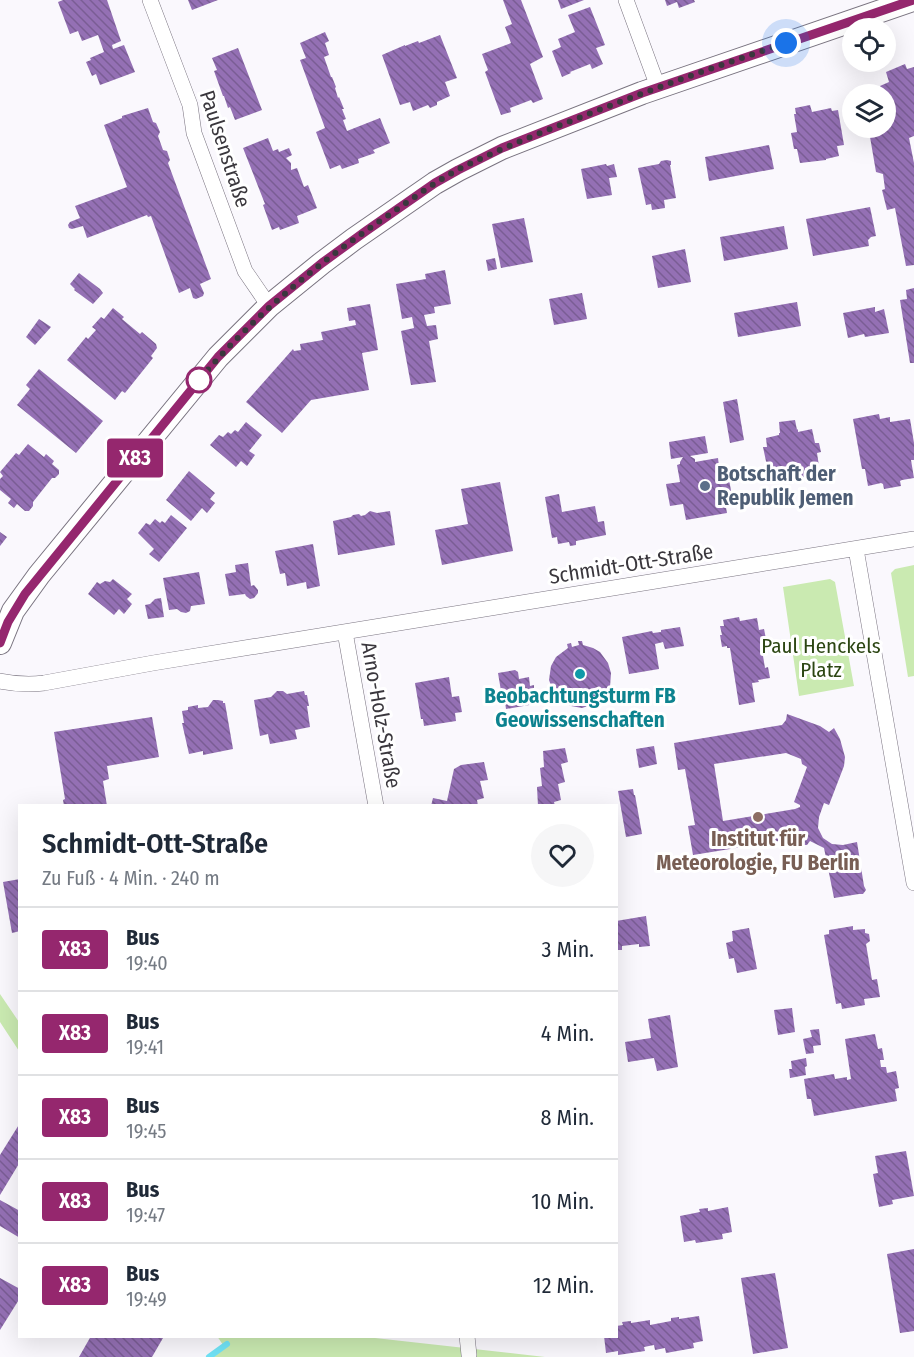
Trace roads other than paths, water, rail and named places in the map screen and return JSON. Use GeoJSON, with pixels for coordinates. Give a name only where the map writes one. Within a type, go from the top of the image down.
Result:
{"type":"FeatureCollection","features":[{"type":"Feature","properties":{"kind":"main road"},"geometry":{"type":"LineString","coordinates":[[0,643],[14,611],[39,575],[218,357],[269,306],[354,239],[435,183],[502,148],[658,87],[913,0]]}},
{"type":"Feature","properties":{"kind":"street","name":"Paulsenstraße"},"geometry":{"type":"LineString","coordinates":[[150,0],[190,105],[194,133],[245,271],[269,306]]}},
{"type":"Feature","properties":{"kind":"street"},"geometry":{"type":"LineString","coordinates":[[626,0],[658,87]]}},
{"type":"Feature","properties":{"kind":"street","name":"Schmidt-Ott-Straße"},"geometry":{"type":"LineString","coordinates":[[0,681],[17,684],[44,683],[153,663],[914,539]]}},
{"type":"Feature","properties":{"kind":"street"},"geometry":{"type":"LineString","coordinates":[[856,549],[914,883]]}},
{"type":"Feature","properties":{"kind":"street","name":"Arno-Holz-Straße"},"geometry":{"type":"LineString","coordinates":[[345,633],[376,804]]}},
{"type":"Feature","properties":{"kind":"street"},"geometry":{"type":"LineString","coordinates":[[467,1338],[470,1355]]}},
{"type":"Feature","properties":{"kind":"waterway"},"geometry":{"type":"LineString","coordinates":[[209,1357],[227,1344]]}},
{"type":"Feature","properties":{"kind":"place","name":"Botschaft der Republik Jemen"},"geometry":{"type":"Point","coordinates":[705,486]}},
{"type":"Feature","properties":{"kind":"place","name":"Beobachtungsturm FB Geowissenschaften"},"geometry":{"type":"Point","coordinates":[580,674]}},
{"type":"Feature","properties":{"kind":"place","name":"Institut für Meteorologie, FU Berlin"},"geometry":{"type":"Point","coordinates":[758,817]}},
{"type":"Feature","properties":{"kind":"park label","name":"Paul Henckels Platz"},"geometry":{"type":"Point","coordinates":[821,658]}}]}
